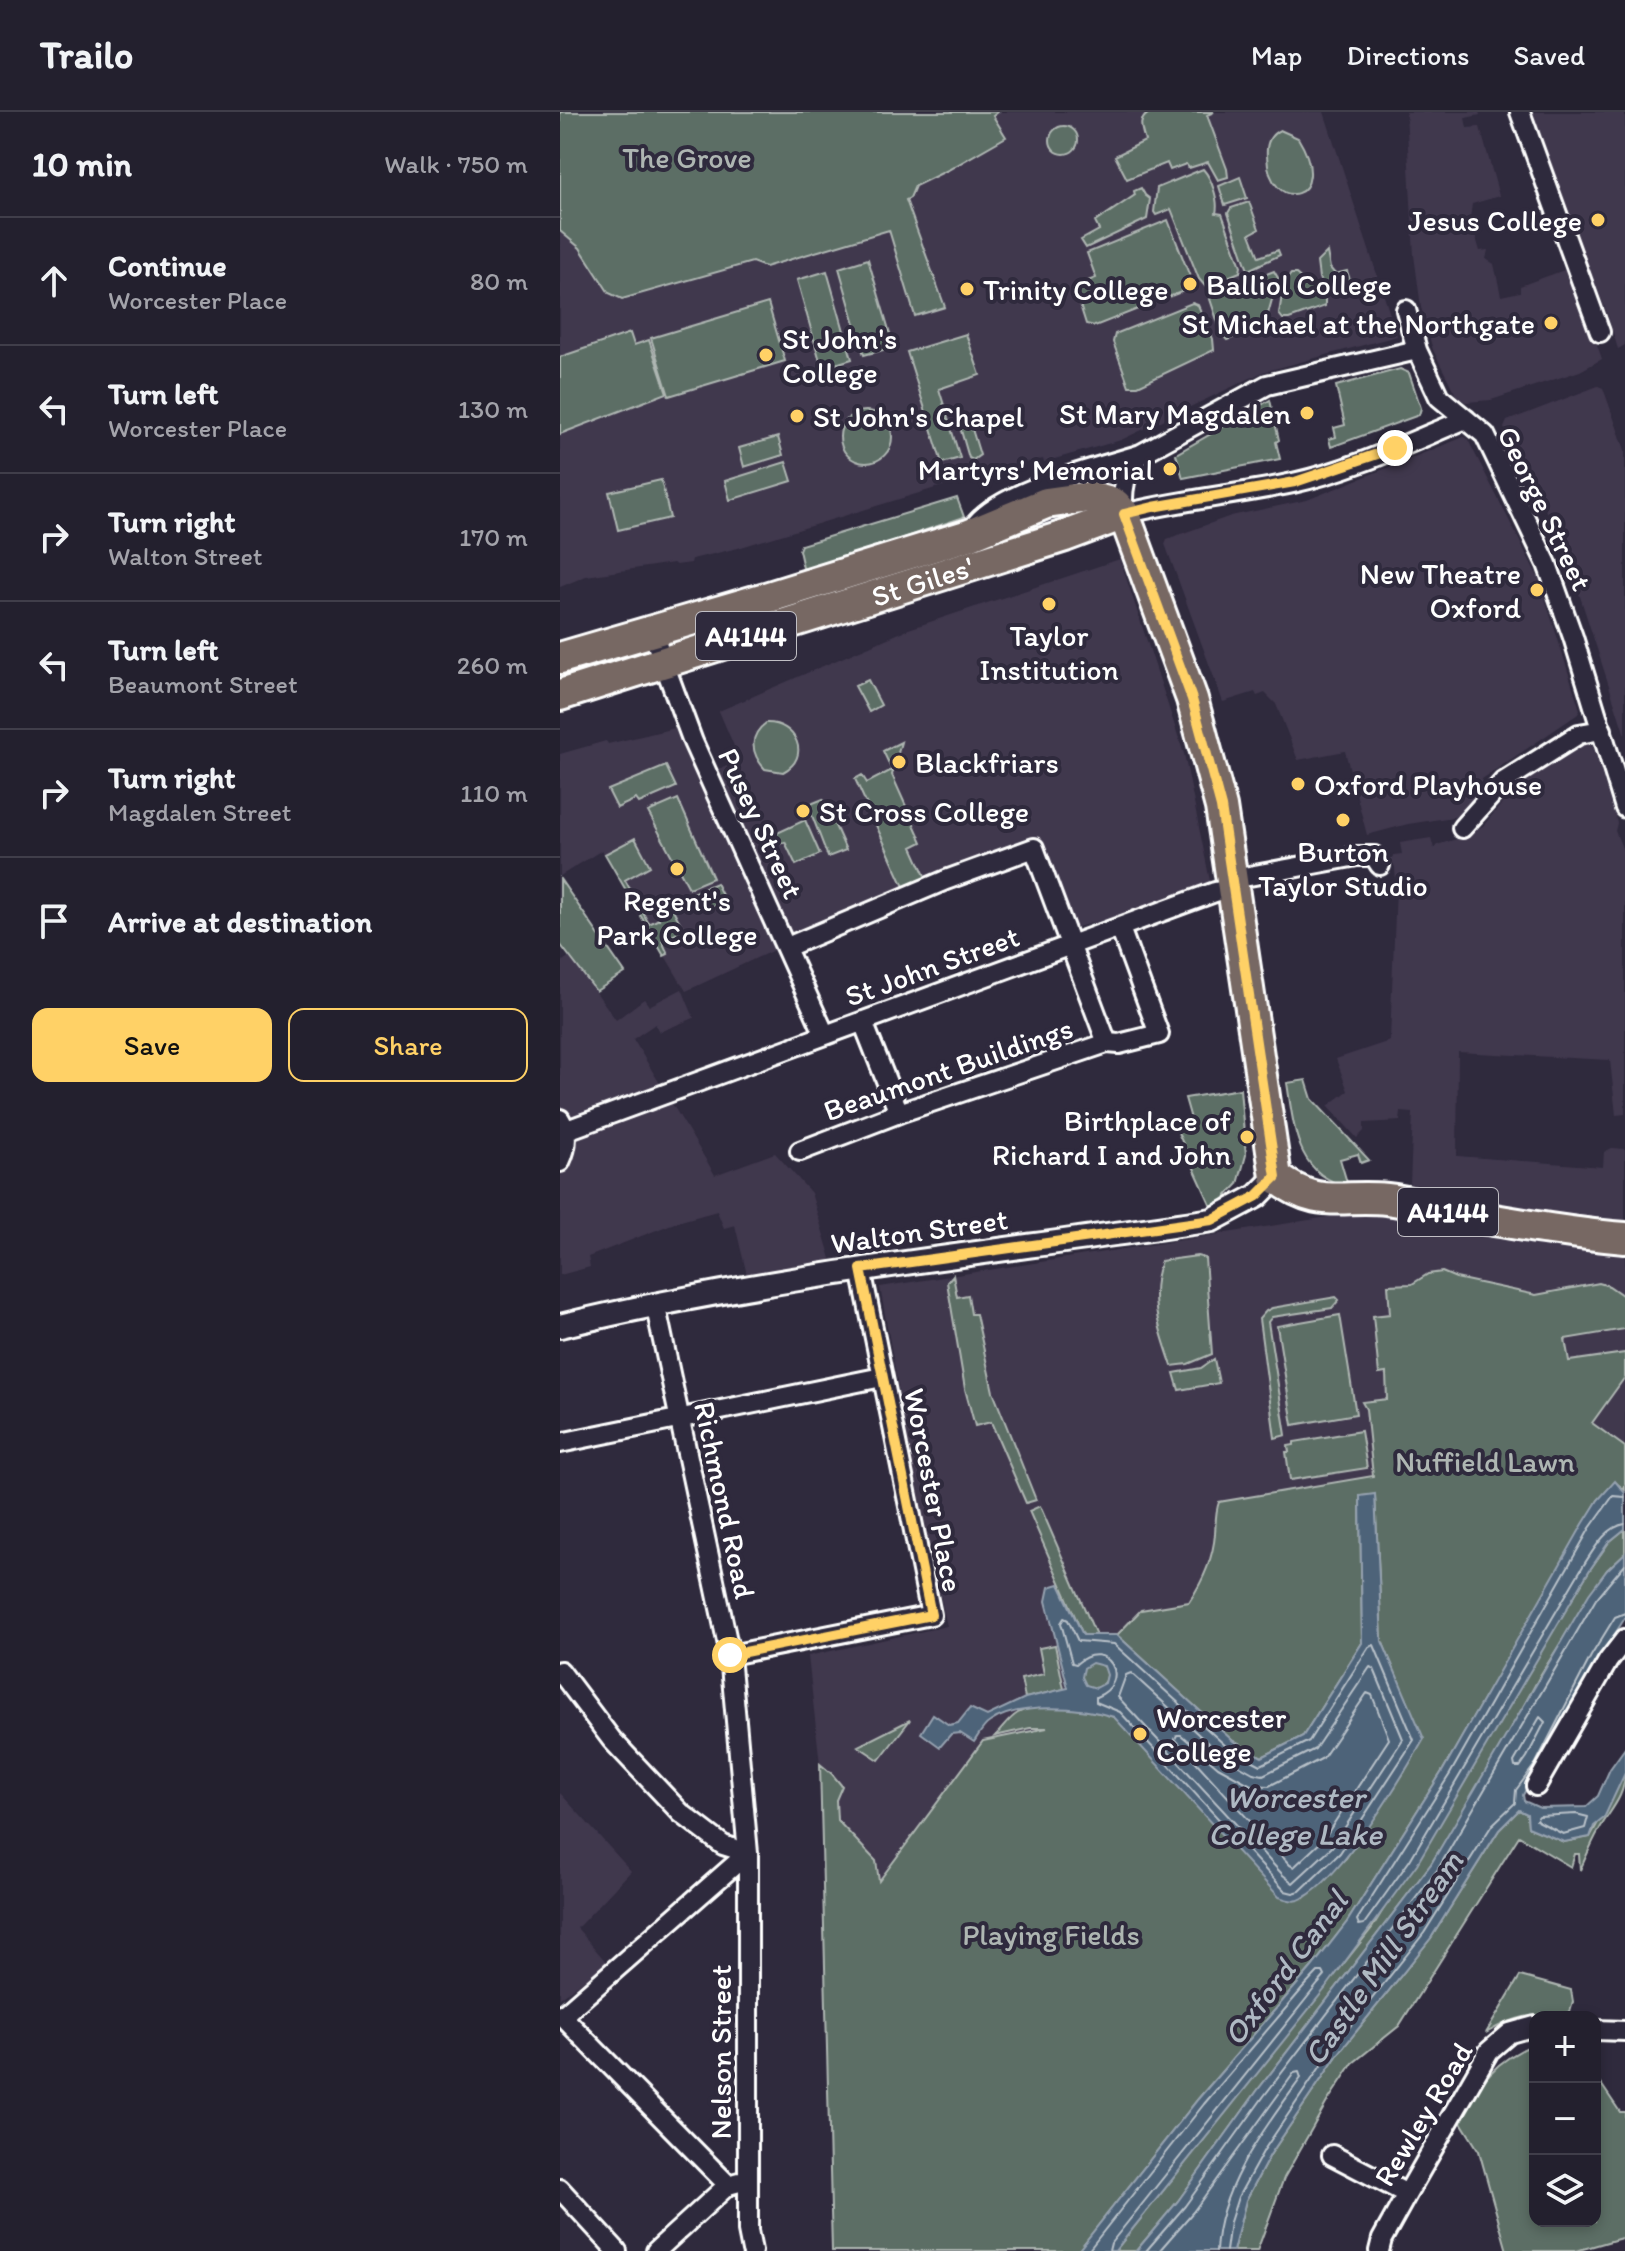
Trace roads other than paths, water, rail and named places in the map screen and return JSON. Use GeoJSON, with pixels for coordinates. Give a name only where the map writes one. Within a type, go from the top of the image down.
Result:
{"type":"FeatureCollection","features":[{"type":"Feature","properties":{"kind":"main road","name":"St Giles'"},"geometry":{"type":"LineString","coordinates":[[560,658],[969,535],[1034,507],[1089,497],[1108,501],[1124,514]]}},
{"type":"Feature","properties":{"kind":"main road","name":"St Giles'"},"geometry":{"type":"LineString","coordinates":[[560,695],[1065,536],[1124,514]]}},
{"type":"Feature","properties":{"kind":"main road"},"geometry":{"type":"LineString","coordinates":[[1124,514],[1192,699],[1221,807],[1276,1177]]}},
{"type":"Feature","properties":{"kind":"main road","name":"A4144"},"geometry":{"type":"LineString","coordinates":[[1276,1177],[1301,1192],[1331,1200],[1386,1199],[1560,1231],[1625,1238]]}},
{"type":"Feature","properties":{"kind":"street"},"geometry":{"type":"LineString","coordinates":[[1520,112],[1600,332]]}},
{"type":"Feature","properties":{"kind":"street","name":"George Street"},"geometry":{"type":"LineString","coordinates":[[1406,310],[1417,350],[1439,397],[1485,435],[1547,564],[1624,798]]}},
{"type":"Feature","properties":{"kind":"street","name":"St Giles'"},"geometry":{"type":"LineString","coordinates":[[969,535],[986,513],[1002,503],[1141,454],[1267,385],[1417,350]]}},
{"type":"Feature","properties":{"kind":"street"},"geometry":{"type":"LineString","coordinates":[[1141,454],[1127,474],[1123,494],[1124,514],[1295,482],[1376,455],[1466,419]]}},
{"type":"Feature","properties":{"kind":"street","name":"Pusey Street"},"geometry":{"type":"LineString","coordinates":[[652,631],[681,711],[825,1035]]}},
{"type":"Feature","properties":{"kind":"street"},"geometry":{"type":"LineString","coordinates":[[1462,828],[1503,782],[1579,734],[1602,730]]}},
{"type":"Feature","properties":{"kind":"street","name":"Beaumont Buildings"},"geometry":{"type":"LineString","coordinates":[[787,947],[946,880],[1034,848],[1107,1043],[899,1113],[800,1151]]}},
{"type":"Feature","properties":{"kind":"street","name":"St John Street"},"geometry":{"type":"LineString","coordinates":[[563,1124],[650,1099],[1234,884],[1357,856],[1374,856],[1380,865]]}},
{"type":"Feature","properties":{"kind":"street"},"geometry":{"type":"LineString","coordinates":[[1107,1043],[1128,1042],[1159,1034],[1120,928]]}},
{"type":"Feature","properties":{"kind":"street"},"geometry":{"type":"LineString","coordinates":[[863,1022],[899,1113]]}},
{"type":"Feature","properties":{"kind":"street"},"geometry":{"type":"LineString","coordinates":[[560,1162],[565,1152],[563,1124]]}},
{"type":"Feature","properties":{"kind":"street","name":"Walton Street"},"geometry":{"type":"LineString","coordinates":[[560,1326],[655,1303],[861,1269],[1212,1220],[1257,1196],[1276,1177]]}},
{"type":"Feature","properties":{"kind":"street","name":"Worcester Place"},"geometry":{"type":"LineString","coordinates":[[730,1655],[931,1615],[861,1269]]}},
{"type":"Feature","properties":{"kind":"street","name":"Richmond Road"},"geometry":{"type":"LineString","coordinates":[[655,1303],[730,1655],[748,1853]]}},
{"type":"Feature","properties":{"kind":"street"},"geometry":{"type":"LineString","coordinates":[[560,1443],[882,1377]]}},
{"type":"Feature","properties":{"kind":"street"},"geometry":{"type":"LineString","coordinates":[[1536,1786],[1608,1661],[1625,1639]]}},
{"type":"Feature","properties":{"kind":"street"},"geometry":{"type":"LineString","coordinates":[[560,1671],[612,1740],[681,1813],[723,1845],[748,1853]]}},
{"type":"Feature","properties":{"kind":"street"},"geometry":{"type":"LineString","coordinates":[[728,2185],[561,2015],[748,1853]]}},
{"type":"Feature","properties":{"kind":"street","name":"Nelson Street"},"geometry":{"type":"LineString","coordinates":[[748,1853],[748,2231],[752,2251]]}},
{"type":"Feature","properties":{"kind":"street","name":"Rewley Road"},"geometry":{"type":"LineString","coordinates":[[1379,2251],[1382,2239],[1489,2051],[1510,2033],[1529,2028]]}},
{"type":"Feature","properties":{"kind":"street"},"geometry":{"type":"LineString","coordinates":[[1601,2030],[1625,2031]]}},
{"type":"Feature","properties":{"kind":"street"},"geometry":{"type":"LineString","coordinates":[[1332,2155],[1407,2194]]}},
{"type":"Feature","properties":{"kind":"street"},"geometry":{"type":"LineString","coordinates":[[656,2251],[728,2185],[749,2180]]}},
{"type":"Feature","properties":{"kind":"street"},"geometry":{"type":"LineString","coordinates":[[560,2189],[617,2251]]}},
{"type":"Feature","properties":{"kind":"water","name":"Oxford Canal"},"geometry":{"type":"Polygon","coordinates":[[[1615,1481],[1625,1493],[1625,1529],[1609,1542],[1589,1571],[1417,1864],[1325,1989],[1115,2251],[1078,2251],[1198,2099],[1347,1922],[1443,1770],[1583,1524],[1615,1481]]]}},
{"type":"Feature","properties":{"kind":"water","name":"Worcester College Lake"},"geometry":{"type":"Polygon","coordinates":[[[1375,1494],[1382,1641],[1424,1739],[1386,1802],[1352,1849],[1318,1887],[1303,1898],[1294,1901],[1279,1897],[1114,1717],[1069,1709],[1017,1711],[987,1724],[974,1742],[960,1733],[951,1734],[940,1747],[921,1733],[933,1714],[949,1725],[958,1723],[970,1708],[987,1716],[1025,1698],[1068,1688],[1046,1601],[1049,1587],[1059,1584],[1083,1635],[1117,1635],[1233,1741],[1262,1757],[1303,1736],[1362,1643],[1360,1496],[1375,1494]],[[1092,1663],[1084,1668],[1082,1677],[1086,1685],[1096,1688],[1105,1683],[1107,1675],[1104,1666],[1092,1663]]]}},
{"type":"Feature","properties":{"kind":"water","name":"Castle Mill Stream"},"geometry":{"type":"Polygon","coordinates":[[[1625,1553],[1625,1618],[1598,1660],[1523,1795],[1524,1801],[1540,1808],[1586,1807],[1598,1796],[1610,1769],[1625,1748],[1625,1773],[1604,1818],[1594,1826],[1590,1837],[1564,1842],[1528,1827],[1527,1814],[1519,1810],[1499,1830],[1431,1938],[1339,2053],[1270,2155],[1246,2200],[1233,2251],[1136,2251],[1178,2201],[1257,2091],[1431,1864],[1589,1594],[1625,1553]]]}},
{"type":"Feature","properties":{"kind":"place","name":"Jesus College"},"geometry":{"type":"Point","coordinates":[1598,220]}},
{"type":"Feature","properties":{"kind":"place","name":"Balliol College"},"geometry":{"type":"Point","coordinates":[1190,284]}},
{"type":"Feature","properties":{"kind":"place","name":"Trinity College"},"geometry":{"type":"Point","coordinates":[967,289]}},
{"type":"Feature","properties":{"kind":"place","name":"St Michael at the Northgate"},"geometry":{"type":"Point","coordinates":[1551,323]}},
{"type":"Feature","properties":{"kind":"place","name":"St John's College"},"geometry":{"type":"Point","coordinates":[766,355]}},
{"type":"Feature","properties":{"kind":"place","name":"St Mary Magdalen"},"geometry":{"type":"Point","coordinates":[1307,413]}},
{"type":"Feature","properties":{"kind":"place","name":"St John's Chapel"},"geometry":{"type":"Point","coordinates":[797,416]}},
{"type":"Feature","properties":{"kind":"place","name":"Martyrs' Memorial"},"geometry":{"type":"Point","coordinates":[1170,469]}},
{"type":"Feature","properties":{"kind":"place","name":"New Theatre Oxford"},"geometry":{"type":"Point","coordinates":[1537,590]}},
{"type":"Feature","properties":{"kind":"place","name":"Taylor Institution"},"geometry":{"type":"Point","coordinates":[1049,604]}},
{"type":"Feature","properties":{"kind":"place","name":"Blackfriars"},"geometry":{"type":"Point","coordinates":[899,762]}},
{"type":"Feature","properties":{"kind":"place","name":"Oxford Playhouse"},"geometry":{"type":"Point","coordinates":[1298,784]}},
{"type":"Feature","properties":{"kind":"place","name":"St Cross College"},"geometry":{"type":"Point","coordinates":[803,811]}},
{"type":"Feature","properties":{"kind":"place","name":"Burton Taylor Studio"},"geometry":{"type":"Point","coordinates":[1343,820]}},
{"type":"Feature","properties":{"kind":"place","name":"Regent's Park College"},"geometry":{"type":"Point","coordinates":[677,869]}},
{"type":"Feature","properties":{"kind":"place","name":"Birthplace of Richard I and John"},"geometry":{"type":"Point","coordinates":[1247,1137]}},
{"type":"Feature","properties":{"kind":"place","name":"Worcester College"},"geometry":{"type":"Point","coordinates":[1140,1734]}},
{"type":"Feature","properties":{"kind":"park label","name":"The Grove"},"geometry":{"type":"Point","coordinates":[687,157]}},
{"type":"Feature","properties":{"kind":"park label","name":"Nuffield Lawn"},"geometry":{"type":"Point","coordinates":[1485,1461]}},
{"type":"Feature","properties":{"kind":"park label","name":"Playing Fields"},"geometry":{"type":"Point","coordinates":[1051,1934]}}]}
